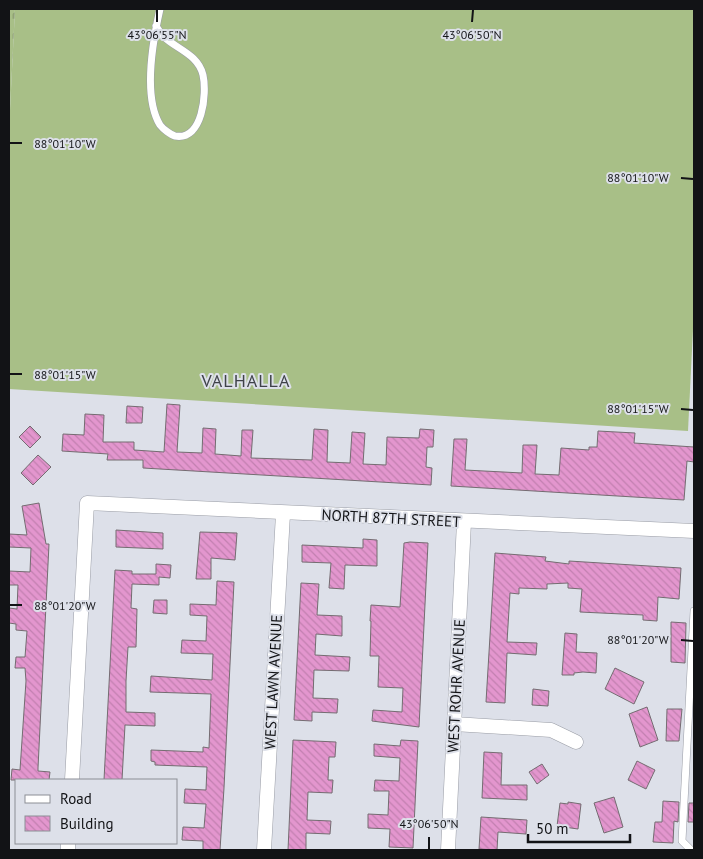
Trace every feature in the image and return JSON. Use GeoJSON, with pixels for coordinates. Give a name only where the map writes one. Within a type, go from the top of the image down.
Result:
{"type":"FeatureCollection","features":[{"type":"Feature","properties":{"kind":"street","name":"NORTH 87TH STREET"},"geometry":{"type":"LineString","coordinates":[[72,779],[87,503],[282,514],[694,531]]}},
{"type":"Feature","properties":{"kind":"street","name":"WEST LAWN AVENUE"},"geometry":{"type":"LineString","coordinates":[[264,850],[282,514]]}},
{"type":"Feature","properties":{"kind":"street","name":"WEST ROHR AVENUE"},"geometry":{"type":"LineString","coordinates":[[448,850],[464,522]]}},
{"type":"Feature","properties":{"kind":"street"},"geometry":{"type":"LineString","coordinates":[[454,724],[551,730],[576,742]]}},
{"type":"Feature","properties":{"kind":"lane"},"geometry":{"type":"LineString","coordinates":[[156,26],[163,36],[193,57],[203,75],[203,104],[200,120],[194,129],[183,137],[173,136],[160,126],[151,98],[151,63],[156,26],[160,9]]}},
{"type":"Feature","properties":{"kind":"lane"},"geometry":{"type":"LineString","coordinates":[[691,850],[682,841],[694,611]]}},
{"type":"Feature","properties":{"kind":"green space"},"geometry":{"type":"Polygon","coordinates":[[[9,9],[15,9],[9,130],[9,9]]]}},
{"type":"Feature","properties":{"kind":"green space"},"geometry":{"type":"Polygon","coordinates":[[[15,9],[694,9],[694,309],[688,431],[9,389],[9,130],[15,9]]]}},
{"type":"Feature","properties":{"kind":"building"},"geometry":{"type":"Polygon","coordinates":[[[167,404],[180,405],[177,452],[202,453],[203,428],[216,429],[215,454],[241,456],[242,430],[253,430],[251,458],[312,460],[314,429],[328,430],[327,462],[350,463],[352,432],[365,433],[363,464],[386,465],[387,437],[419,438],[420,429],[434,430],[433,447],[427,447],[426,467],[432,468],[431,485],[143,468],[143,460],[107,460],[108,454],[62,451],[63,434],[84,435],[85,414],[104,415],[103,442],[134,442],[134,450],[164,452],[167,404]]]}},
{"type":"Feature","properties":{"kind":"building"},"geometry":{"type":"Polygon","coordinates":[[[127,406],[143,407],[142,423],[126,423],[127,406]]]}},
{"type":"Feature","properties":{"kind":"building"},"geometry":{"type":"Polygon","coordinates":[[[30,426],[41,437],[30,448],[19,437],[30,426]]]}},
{"type":"Feature","properties":{"kind":"building"},"geometry":{"type":"Polygon","coordinates":[[[598,431],[635,433],[634,443],[694,447],[694,462],[687,461],[684,500],[451,486],[454,439],[467,439],[465,470],[522,473],[523,445],[537,445],[535,474],[559,475],[561,448],[589,450],[589,447],[597,447],[598,431]]]}},
{"type":"Feature","properties":{"kind":"building"},"geometry":{"type":"Polygon","coordinates":[[[38,455],[51,467],[33,485],[21,473],[38,455]]]}},
{"type":"Feature","properties":{"kind":"building"},"geometry":{"type":"Polygon","coordinates":[[[39,503],[46,544],[49,544],[38,771],[50,772],[49,779],[11,780],[12,769],[20,770],[26,681],[25,668],[15,668],[16,657],[25,657],[27,631],[16,630],[16,624],[9,623],[9,608],[17,609],[18,585],[9,585],[9,571],[30,572],[31,548],[9,547],[9,534],[27,535],[22,506],[39,503]]]}},
{"type":"Feature","properties":{"kind":"building"},"geometry":{"type":"Polygon","coordinates":[[[116,530],[163,533],[163,549],[116,547],[116,530]]]}},
{"type":"Feature","properties":{"kind":"building"},"geometry":{"type":"Polygon","coordinates":[[[200,532],[237,533],[235,560],[211,558],[211,579],[196,579],[200,532]]]}},
{"type":"Feature","properties":{"kind":"building"},"geometry":{"type":"Polygon","coordinates":[[[363,539],[377,540],[377,566],[345,565],[344,589],[329,588],[331,563],[302,562],[302,545],[363,548],[363,539]]]}},
{"type":"Feature","properties":{"kind":"building"},"geometry":{"type":"Polygon","coordinates":[[[404,543],[428,543],[419,727],[372,721],[373,710],[402,712],[403,688],[378,687],[379,656],[370,656],[370,621],[371,605],[400,607],[404,543]]]}},
{"type":"Feature","properties":{"kind":"building"},"geometry":{"type":"Polygon","coordinates":[[[495,553],[546,557],[545,561],[569,564],[569,561],[681,568],[679,599],[658,597],[657,621],[643,620],[643,615],[580,612],[582,589],[568,588],[568,583],[547,584],[547,589],[519,588],[519,594],[510,593],[507,642],[537,643],[536,655],[507,653],[505,703],[486,702],[495,553]]]}},
{"type":"Feature","properties":{"kind":"building"},"geometry":{"type":"Polygon","coordinates":[[[156,564],[171,565],[170,578],[159,577],[159,585],[132,584],[131,608],[137,609],[136,647],[128,647],[126,681],[126,712],[155,713],[155,726],[125,725],[122,779],[104,779],[115,570],[132,571],[132,574],[156,574],[156,564]]]}},
{"type":"Feature","properties":{"kind":"building"},"geometry":{"type":"Polygon","coordinates":[[[217,581],[234,582],[224,788],[220,850],[203,850],[203,841],[182,840],[183,827],[204,828],[206,804],[184,803],[185,789],[206,790],[207,767],[155,765],[155,762],[151,761],[151,750],[203,752],[203,747],[209,748],[211,694],[150,692],[151,676],[212,680],[213,654],[181,653],[182,640],[206,641],[207,616],[190,615],[190,604],[216,605],[217,581]]]}},
{"type":"Feature","properties":{"kind":"building"},"geometry":{"type":"Polygon","coordinates":[[[301,583],[319,584],[317,615],[342,616],[342,636],[316,634],[315,655],[350,657],[349,671],[314,670],[313,698],[338,699],[337,713],[312,712],[312,721],[294,720],[301,583]]]}},
{"type":"Feature","properties":{"kind":"building"},"geometry":{"type":"Polygon","coordinates":[[[154,600],[167,600],[167,614],[153,613],[154,600]]]}},
{"type":"Feature","properties":{"kind":"building"},"geometry":{"type":"Polygon","coordinates":[[[671,622],[686,623],[685,663],[671,662],[671,622]]]}},
{"type":"Feature","properties":{"kind":"building"},"geometry":{"type":"Polygon","coordinates":[[[565,633],[577,634],[576,652],[597,653],[596,673],[583,672],[574,673],[574,675],[562,675],[565,633]]]}},
{"type":"Feature","properties":{"kind":"building"},"geometry":{"type":"Polygon","coordinates":[[[615,668],[644,682],[634,704],[605,689],[615,668]]]}},
{"type":"Feature","properties":{"kind":"building"},"geometry":{"type":"Polygon","coordinates":[[[533,689],[549,691],[548,706],[532,705],[533,689]]]}},
{"type":"Feature","properties":{"kind":"building"},"geometry":{"type":"Polygon","coordinates":[[[647,707],[658,740],[640,747],[629,714],[647,707]]]}},
{"type":"Feature","properties":{"kind":"building"},"geometry":{"type":"Polygon","coordinates":[[[667,709],[682,709],[679,741],[666,741],[667,709]]]}},
{"type":"Feature","properties":{"kind":"building"},"geometry":{"type":"Polygon","coordinates":[[[293,740],[336,742],[335,757],[329,757],[328,780],[333,780],[332,793],[308,792],[307,820],[331,821],[330,834],[306,833],[306,850],[288,850],[293,740]]]}},
{"type":"Feature","properties":{"kind":"building"},"geometry":{"type":"Polygon","coordinates":[[[401,740],[418,741],[413,848],[389,847],[390,829],[368,828],[368,814],[388,815],[389,791],[374,791],[375,780],[399,781],[400,758],[374,756],[374,744],[400,746],[401,740]]]}},
{"type":"Feature","properties":{"kind":"building"},"geometry":{"type":"Polygon","coordinates":[[[484,752],[502,753],[501,785],[527,785],[527,800],[482,798],[484,752]]]}},
{"type":"Feature","properties":{"kind":"building"},"geometry":{"type":"Polygon","coordinates":[[[637,761],[655,770],[646,789],[628,780],[637,761]]]}},
{"type":"Feature","properties":{"kind":"building"},"geometry":{"type":"Polygon","coordinates":[[[542,764],[549,775],[537,784],[529,772],[542,764]]]}},
{"type":"Feature","properties":{"kind":"building"},"geometry":{"type":"Polygon","coordinates":[[[614,797],[623,827],[604,833],[594,803],[614,797]]]}},
{"type":"Feature","properties":{"kind":"building"},"geometry":{"type":"Polygon","coordinates":[[[663,801],[679,802],[678,822],[674,821],[673,843],[653,842],[655,822],[662,822],[663,801]]]}},
{"type":"Feature","properties":{"kind":"building"},"geometry":{"type":"Polygon","coordinates":[[[568,802],[581,804],[578,829],[557,826],[560,803],[568,804],[568,802]]]}},
{"type":"Feature","properties":{"kind":"building"},"geometry":{"type":"Polygon","coordinates":[[[689,803],[694,803],[694,822],[688,822],[689,803]]]}},
{"type":"Feature","properties":{"kind":"building"},"geometry":{"type":"Polygon","coordinates":[[[481,817],[527,820],[526,834],[498,832],[497,850],[479,849],[481,817]]]}},
{"type":"Feature","properties":{"kind":"district","name":"VALHALLA"},"geometry":{"type":"Point","coordinates":[246,380]}}]}
